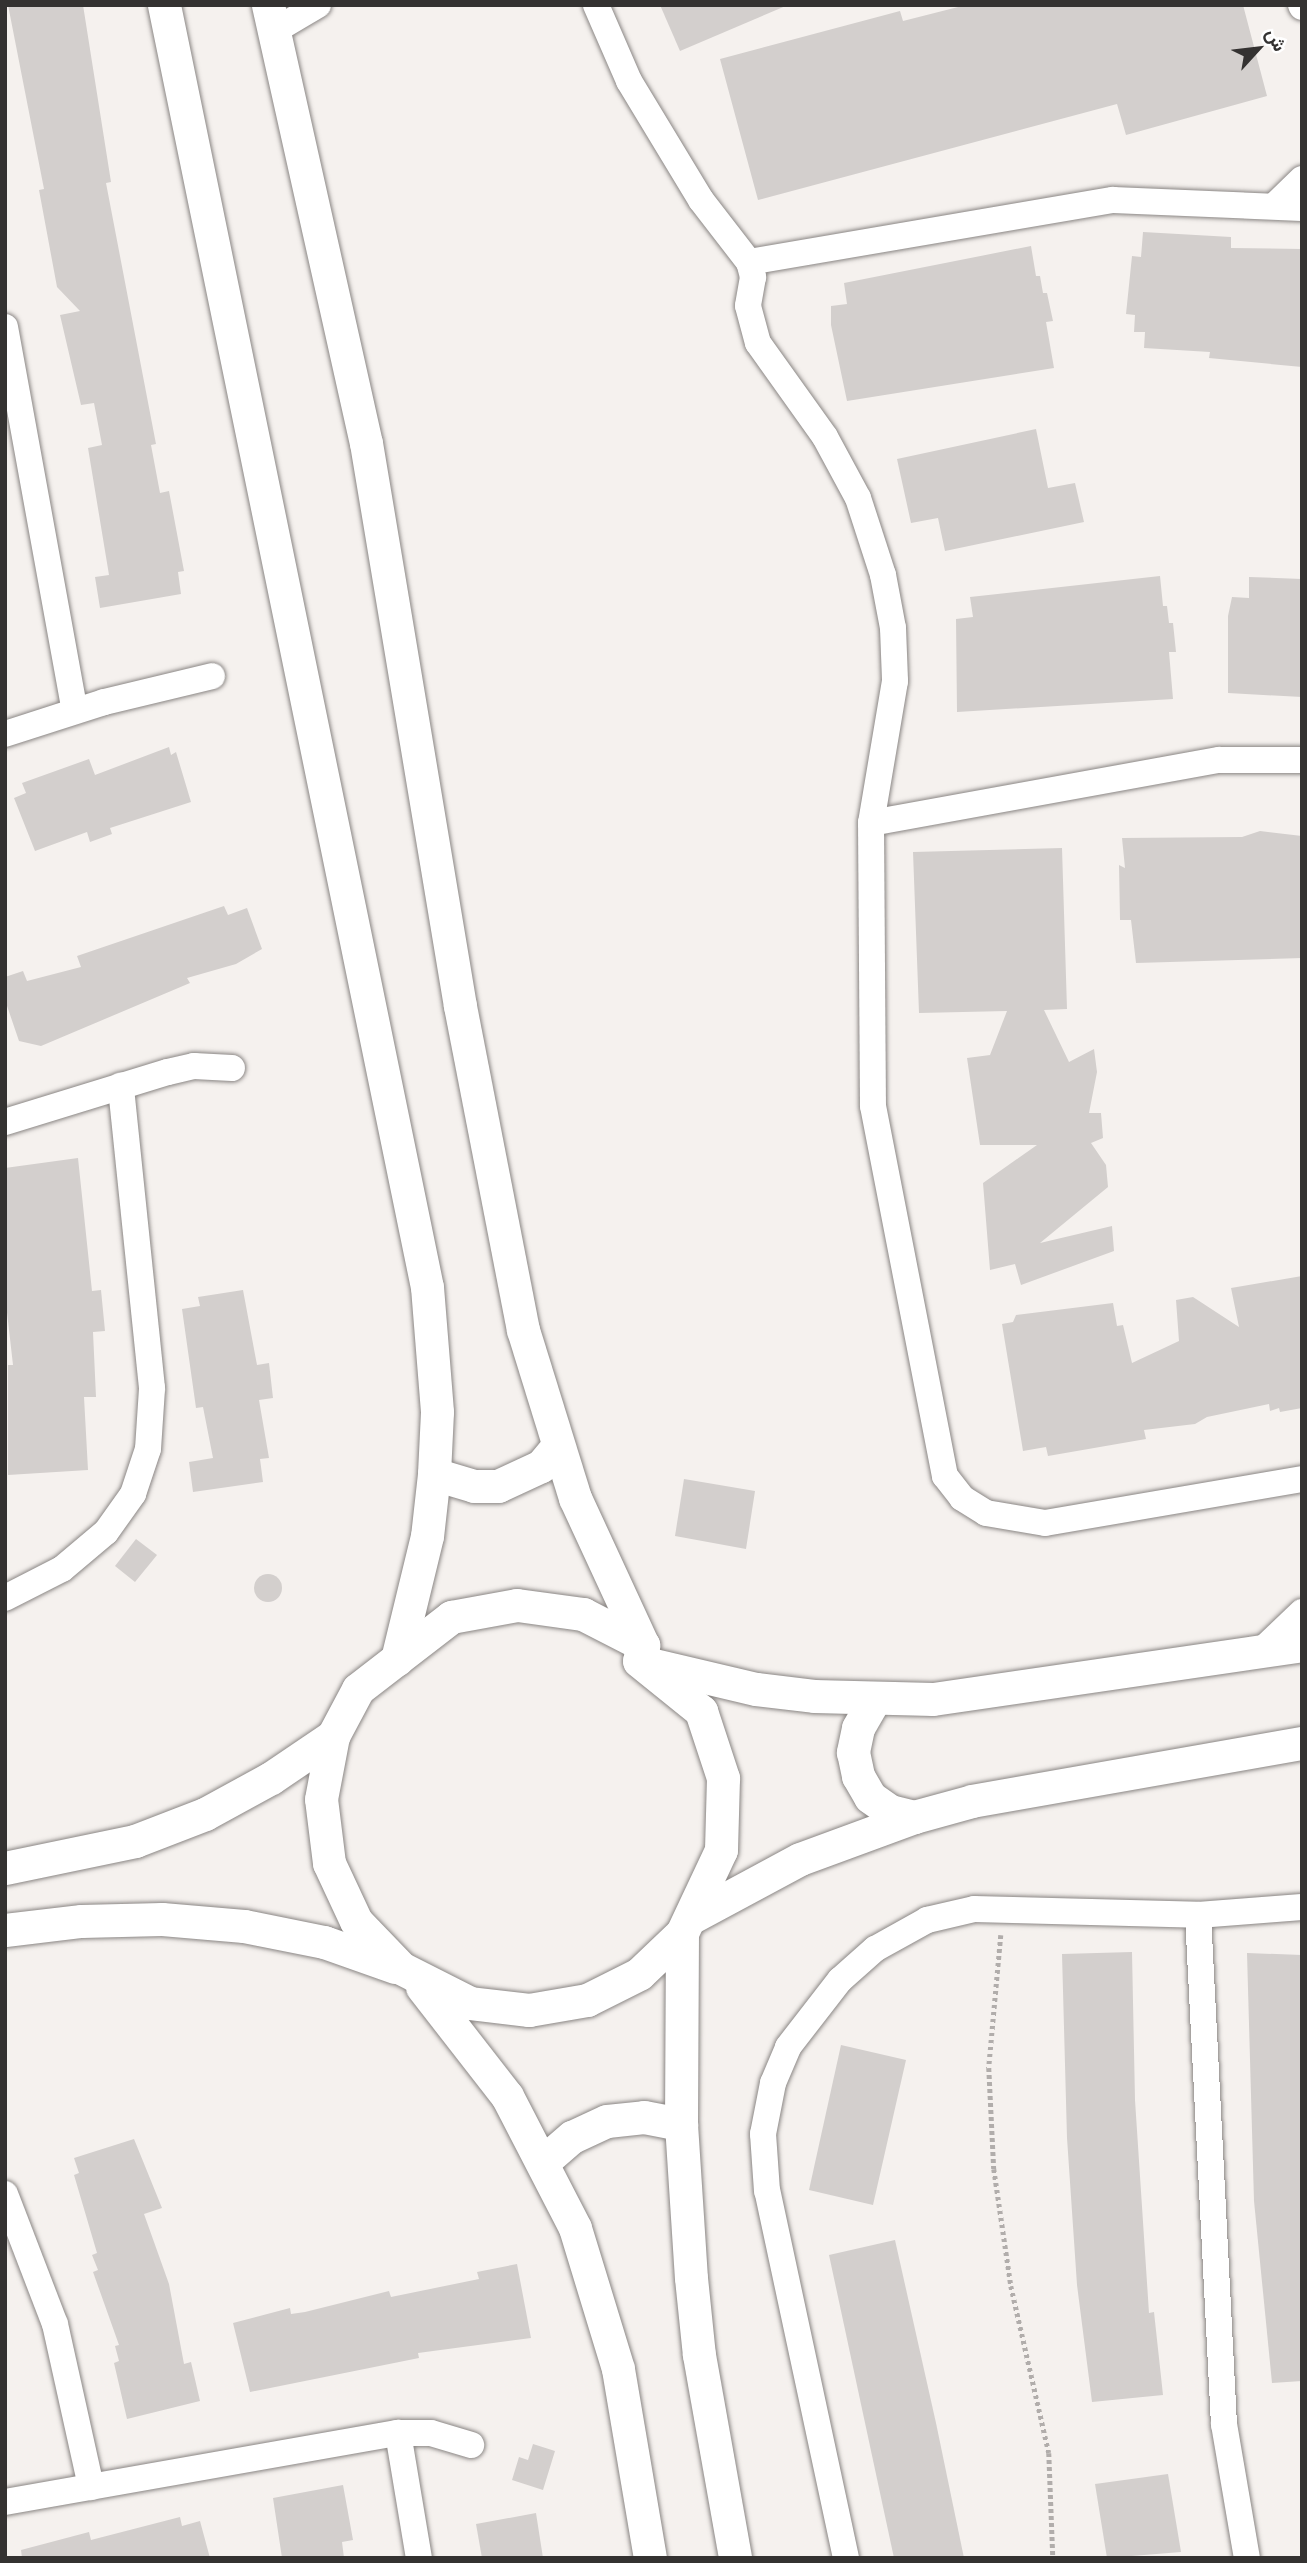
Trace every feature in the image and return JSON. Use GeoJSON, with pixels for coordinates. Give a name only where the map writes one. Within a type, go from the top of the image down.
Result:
{"type":"FeatureCollection","features":[{"type":"Feature","properties":{"kind":"street"},"geometry":{"type":"LineString","coordinates":[[164,5],[427,1287],[437,1412],[434,1474],[422,1561],[397,1659]]}},
{"type":"Feature","properties":{"kind":"street"},"geometry":{"type":"LineString","coordinates":[[318,5],[271,18],[366,443],[460,1006],[510,1271],[557,1447],[641,1653],[756,1689],[874,1700],[933,1699],[1258,1654],[1302,1645]]}},
{"type":"Feature","properties":{"kind":"street"},"geometry":{"type":"LineString","coordinates":[[596,5],[629,81],[701,200],[749,262],[753,277],[748,306],[758,343],[825,438],[858,498],[883,575],[893,628],[895,681],[871,823],[873,1106],[945,1476],[962,1498],[986,1513],[1045,1523],[1302,1479]]}},
{"type":"Feature","properties":{"kind":"street"},"geometry":{"type":"LineString","coordinates":[[1274,206],[1302,179]]}},
{"type":"Feature","properties":{"kind":"street"},"geometry":{"type":"LineString","coordinates":[[749,262],[1113,200],[1302,208]]}},
{"type":"Feature","properties":{"kind":"street"},"geometry":{"type":"LineString","coordinates":[[5,327],[75,711]]}},
{"type":"Feature","properties":{"kind":"street"},"geometry":{"type":"LineString","coordinates":[[5,734],[75,711],[212,676]]}},
{"type":"Feature","properties":{"kind":"street"},"geometry":{"type":"LineString","coordinates":[[871,823],[1219,760],[1302,760]]}},
{"type":"Feature","properties":{"kind":"street"},"geometry":{"type":"LineString","coordinates":[[5,1122],[194,1066],[232,1068]]}},
{"type":"Feature","properties":{"kind":"street"},"geometry":{"type":"LineString","coordinates":[[5,1598],[62,1569],[106,1532],[133,1494],[148,1449],[152,1388],[121,1086]]}},
{"type":"Feature","properties":{"kind":"street"},"geometry":{"type":"LineString","coordinates":[[434,1474],[474,1486],[498,1486],[541,1466],[557,1447]]}},
{"type":"Feature","properties":{"kind":"street"},"geometry":{"type":"LineString","coordinates":[[650,2558],[618,2369],[599,2298],[575,2228],[544,2161],[485,2066],[408,1974],[356,1921],[329,1863],[321,1799],[333,1735],[358,1689],[451,1617],[517,1605],[583,1614],[641,1653],[701,1711],[723,1778],[721,1850],[688,1925],[681,2124],[699,2355],[735,2558]]}},
{"type":"Feature","properties":{"kind":"street"},"geometry":{"type":"LineString","coordinates":[[1258,1654],[1302,1612]]}},
{"type":"Feature","properties":{"kind":"street"},"geometry":{"type":"LineString","coordinates":[[874,1700],[858,1728],[853,1752],[858,1776],[870,1797],[890,1811],[914,1817]]}},
{"type":"Feature","properties":{"kind":"street"},"geometry":{"type":"LineString","coordinates":[[5,1868],[135,1841],[205,1814],[271,1778],[333,1735]]}},
{"type":"Feature","properties":{"kind":"street"},"geometry":{"type":"LineString","coordinates":[[5,1930],[80,1921],[162,1919],[244,1926],[324,1942],[408,1974],[470,2003],[529,2010],[587,2000],[639,1974],[688,1925],[800,1859],[914,1817],[972,1801],[1302,1743]]}},
{"type":"Feature","properties":{"kind":"street"},"geometry":{"type":"LineString","coordinates":[[846,2558],[767,2191],[763,2134],[773,2083],[788,2047],[840,1980],[875,1949],[927,1920],[974,1909],[1198,1915],[1302,1907]]}},
{"type":"Feature","properties":{"kind":"street"},"geometry":{"type":"LineString","coordinates":[[1198,1915],[1224,2424],[1247,2558]]}},
{"type":"Feature","properties":{"kind":"street"},"geometry":{"type":"LineString","coordinates":[[544,2161],[572,2137],[607,2121],[644,2117],[681,2124]]}},
{"type":"Feature","properties":{"kind":"street"},"geometry":{"type":"LineString","coordinates":[[5,2194],[55,2324],[91,2487]]}},
{"type":"Feature","properties":{"kind":"street"},"geometry":{"type":"LineString","coordinates":[[398,2433],[419,2558]]}},
{"type":"Feature","properties":{"kind":"street"},"geometry":{"type":"LineString","coordinates":[[5,2502],[398,2433],[431,2434],[471,2445]]}},
{"type":"Feature","properties":{"kind":"path"},"geometry":{"type":"LineString","coordinates":[[1003,1909],[989,2068],[994,2169],[1012,2286],[1049,2453],[1053,2558]]}},
{"type":"Feature","properties":{"kind":"building"},"geometry":{"type":"Polygon","coordinates":[[[8,5],[83,5],[111,182],[106,183],[156,444],[151,445],[160,493],[169,491],[184,571],[178,572],[181,594],[100,608],[95,577],[109,575],[88,448],[102,445],[94,403],[81,405],[60,315],[80,311],[57,287],[39,190],[44,189],[8,5]]]}},
{"type":"Feature","properties":{"kind":"building"},"geometry":{"type":"Polygon","coordinates":[[[660,5],[788,5],[680,51],[660,5]]]}},
{"type":"Feature","properties":{"kind":"building"},"geometry":{"type":"Polygon","coordinates":[[[966,5],[1243,5],[1267,96],[1126,135],[1117,104],[758,200],[720,59],[900,11],[903,21],[966,5]]]}},
{"type":"Feature","properties":{"kind":"building"},"geometry":{"type":"Polygon","coordinates":[[[1143,232],[1231,237],[1231,248],[1302,249],[1302,367],[1209,358],[1210,352],[1144,348],[1145,332],[1134,332],[1135,315],[1126,314],[1132,256],[1141,257],[1143,232]]]}},
{"type":"Feature","properties":{"kind":"building"},"geometry":{"type":"Polygon","coordinates":[[[1031,246],[1036,276],[1040,276],[1043,293],[1047,293],[1053,321],[1046,322],[1054,368],[847,401],[831,325],[831,306],[847,304],[844,283],[1031,246]]]}},
{"type":"Feature","properties":{"kind":"building"},"geometry":{"type":"Polygon","coordinates":[[[1036,429],[1048,488],[1075,483],[1084,522],[945,551],[938,518],[911,523],[897,459],[1036,429]]]}},
{"type":"Feature","properties":{"kind":"building"},"geometry":{"type":"Polygon","coordinates":[[[1160,576],[1163,606],[1167,606],[1169,623],[1173,623],[1176,652],[1169,652],[1173,699],[957,712],[956,619],[973,617],[970,597],[1160,576]]]}},
{"type":"Feature","properties":{"kind":"building"},"geometry":{"type":"Polygon","coordinates":[[[1249,577],[1302,579],[1302,697],[1228,693],[1228,616],[1232,597],[1249,598],[1249,577]]]}},
{"type":"Feature","properties":{"kind":"building"},"geometry":{"type":"Polygon","coordinates":[[[169,747],[171,755],[176,752],[191,802],[110,828],[112,834],[90,842],[87,832],[35,851],[14,798],[26,793],[22,783],[89,759],[95,775],[169,747]]]}},
{"type":"Feature","properties":{"kind":"building"},"geometry":{"type":"Polygon","coordinates":[[[1260,831],[1302,836],[1302,958],[1136,963],[1131,920],[1120,920],[1119,865],[1125,868],[1122,838],[1242,837],[1260,831]]]}},
{"type":"Feature","properties":{"kind":"building"},"geometry":{"type":"Polygon","coordinates":[[[1062,848],[1067,1009],[1044,1010],[1069,1062],[1094,1049],[1097,1072],[1089,1113],[1101,1113],[1103,1138],[1091,1143],[1106,1165],[1108,1187],[1040,1243],[1112,1226],[1114,1251],[1021,1285],[1015,1264],[990,1270],[983,1183],[1037,1145],[980,1145],[967,1058],[990,1055],[1007,1011],[919,1013],[913,852],[1062,848]]]}},
{"type":"Feature","properties":{"kind":"building"},"geometry":{"type":"Polygon","coordinates":[[[224,906],[228,915],[247,908],[262,949],[236,964],[187,978],[190,983],[41,1046],[19,1041],[5,1000],[5,977],[23,971],[27,981],[81,967],[77,956],[224,906]]]}},
{"type":"Feature","properties":{"kind":"building"},"geometry":{"type":"Polygon","coordinates":[[[78,1158],[92,1291],[101,1290],[105,1331],[93,1332],[96,1397],[84,1397],[88,1470],[8,1475],[8,1365],[13,1365],[5,1295],[5,1168],[78,1158]]]}},
{"type":"Feature","properties":{"kind":"building"},"geometry":{"type":"Polygon","coordinates":[[[1302,1276],[1302,1408],[1280,1412],[1279,1408],[1270,1411],[1269,1404],[1207,1417],[1195,1424],[1144,1430],[1146,1439],[1048,1456],[1046,1447],[1023,1451],[1002,1324],[1013,1322],[1016,1315],[1113,1303],[1117,1326],[1123,1325],[1132,1363],[1179,1341],[1176,1300],[1193,1297],[1239,1327],[1231,1288],[1302,1276]]]}},
{"type":"Feature","properties":{"kind":"building"},"geometry":{"type":"Polygon","coordinates":[[[243,1290],[257,1365],[269,1363],[273,1398],[259,1400],[269,1458],[260,1459],[263,1482],[193,1492],[189,1462],[213,1458],[203,1407],[196,1408],[182,1309],[200,1306],[198,1297],[243,1290]]]}},
{"type":"Feature","properties":{"kind":"building"},"geometry":{"type":"Polygon","coordinates":[[[684,1479],[755,1491],[746,1549],[675,1536],[684,1479]]]}},
{"type":"Feature","properties":{"kind":"building"},"geometry":{"type":"Polygon","coordinates":[[[136,1539],[157,1555],[135,1582],[115,1566],[136,1539]]]}},
{"type":"Feature","properties":{"kind":"building"},"geometry":{"type":"Polygon","coordinates":[[[268,1574],[278,1578],[282,1588],[278,1598],[268,1602],[258,1598],[254,1588],[258,1578],[268,1574]]]}},
{"type":"Feature","properties":{"kind":"building"},"geometry":{"type":"Polygon","coordinates":[[[1132,1952],[1135,2100],[1149,2313],[1154,2312],[1163,2395],[1092,2402],[1077,2285],[1067,2138],[1062,1954],[1132,1952]]]}},
{"type":"Feature","properties":{"kind":"building"},"geometry":{"type":"Polygon","coordinates":[[[1247,1953],[1302,1955],[1302,2381],[1272,2383],[1254,2201],[1247,1953]]]}},
{"type":"Feature","properties":{"kind":"building"},"geometry":{"type":"Polygon","coordinates":[[[841,2045],[906,2060],[873,2205],[809,2190],[841,2045]]]}},
{"type":"Feature","properties":{"kind":"building"},"geometry":{"type":"Polygon","coordinates":[[[134,2139],[162,2208],[144,2214],[169,2284],[184,2364],[191,2362],[200,2401],[127,2419],[114,2363],[119,2361],[115,2346],[119,2345],[93,2272],[98,2270],[92,2255],[97,2253],[74,2175],[79,2173],[74,2158],[134,2139]]]}},
{"type":"Feature","properties":{"kind":"building"},"geometry":{"type":"Polygon","coordinates":[[[895,2240],[964,2558],[894,2558],[829,2255],[895,2240]]]}},
{"type":"Feature","properties":{"kind":"building"},"geometry":{"type":"Polygon","coordinates":[[[517,2264],[531,2338],[418,2353],[419,2358],[250,2392],[233,2323],[290,2308],[291,2314],[305,2312],[389,2291],[391,2297],[479,2279],[477,2272],[517,2264]]]}},
{"type":"Feature","properties":{"kind":"building"},"geometry":{"type":"Polygon","coordinates":[[[533,2444],[555,2451],[543,2490],[512,2480],[519,2457],[528,2460],[533,2444]]]}},
{"type":"Feature","properties":{"kind":"building"},"geometry":{"type":"Polygon","coordinates":[[[1168,2474],[1181,2552],[1107,2558],[1095,2484],[1168,2474]]]}},
{"type":"Feature","properties":{"kind":"building"},"geometry":{"type":"Polygon","coordinates":[[[343,2485],[353,2540],[342,2542],[344,2558],[282,2558],[273,2498],[343,2485]]]}},
{"type":"Feature","properties":{"kind":"building"},"geometry":{"type":"Polygon","coordinates":[[[536,2513],[543,2558],[482,2558],[476,2524],[536,2513]]]}},
{"type":"Feature","properties":{"kind":"building"},"geometry":{"type":"Polygon","coordinates":[[[180,2517],[182,2526],[200,2521],[210,2558],[22,2558],[21,2550],[89,2532],[91,2540],[180,2517]]]}}]}
